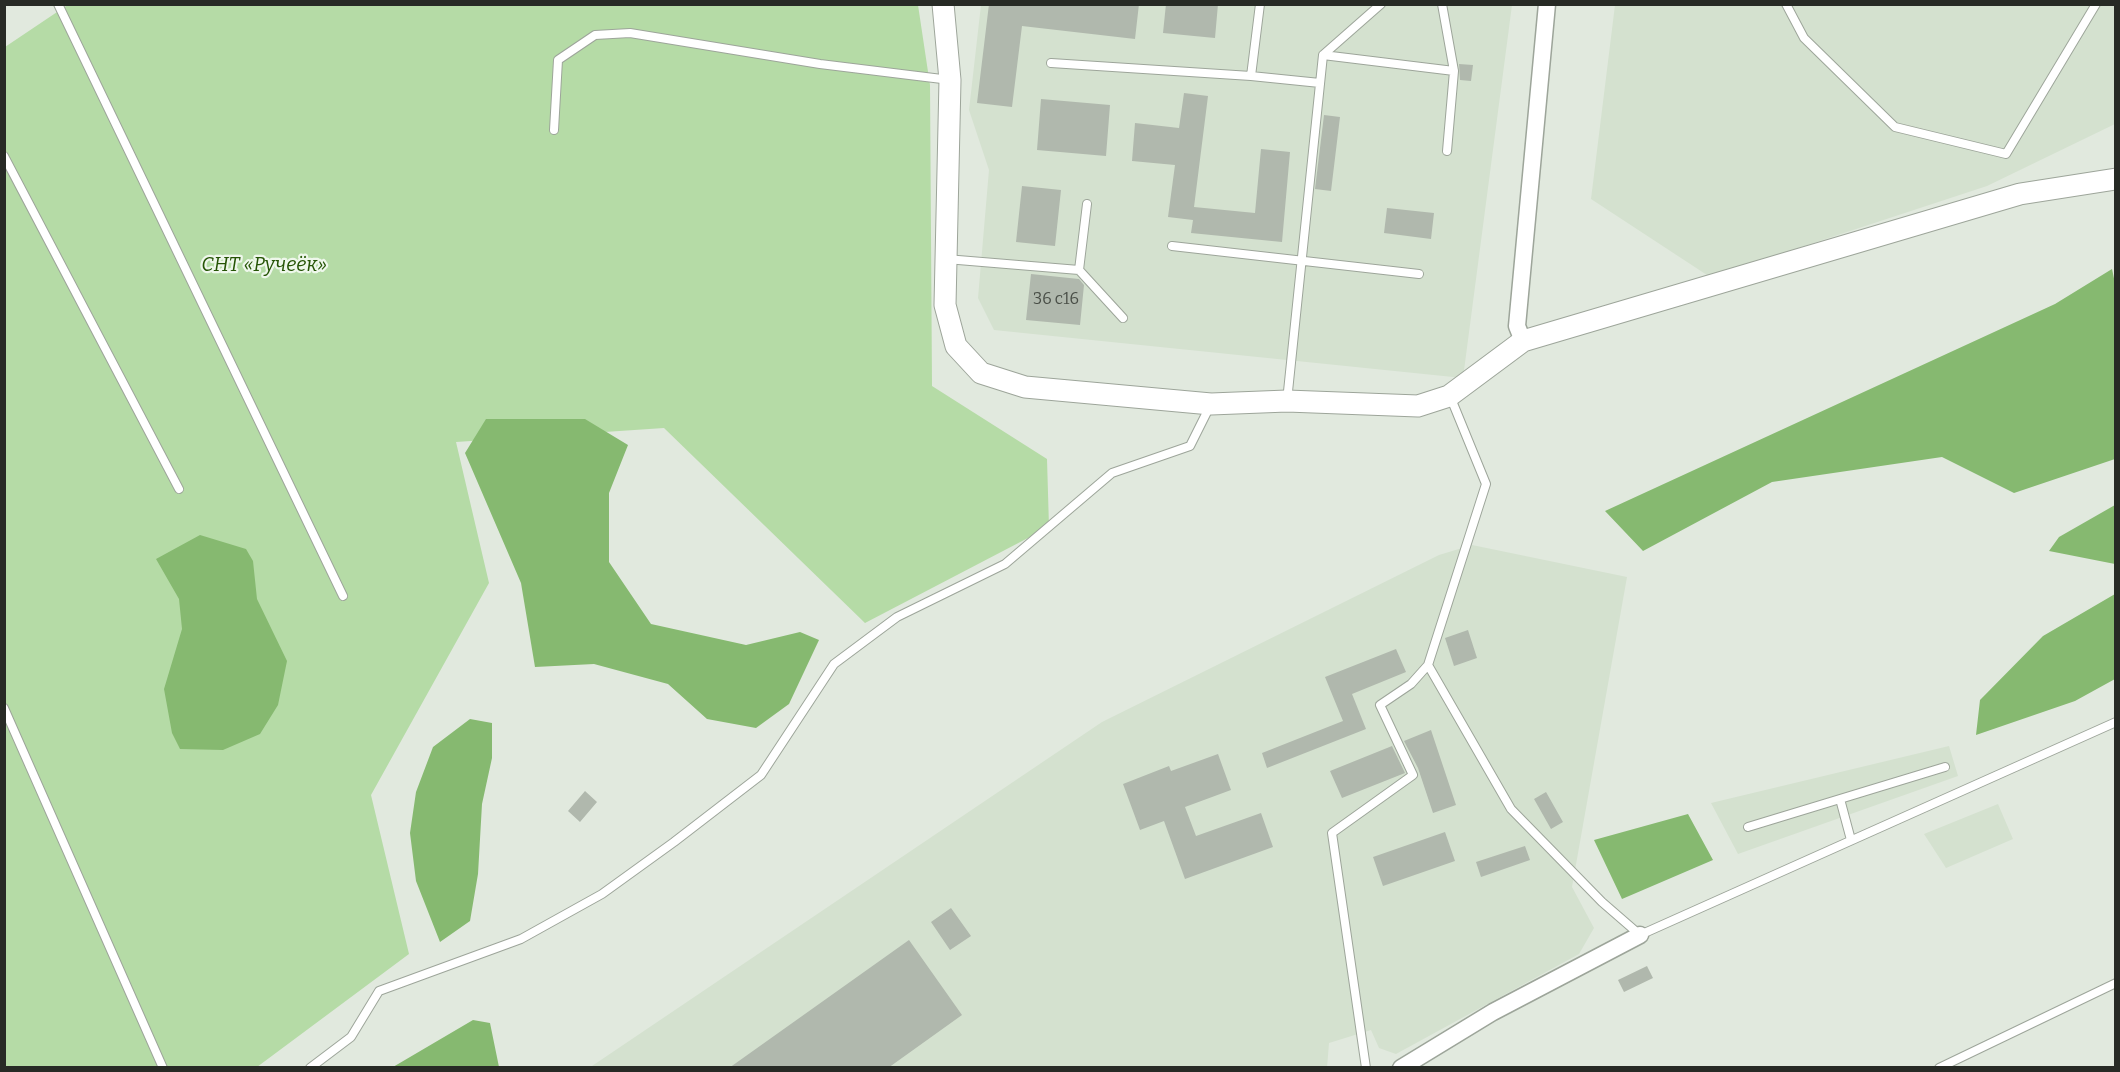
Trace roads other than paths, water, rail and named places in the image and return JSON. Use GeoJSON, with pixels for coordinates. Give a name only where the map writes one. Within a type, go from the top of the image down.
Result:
{"type":"FeatureCollection","features":[{"type":"Feature","properties":{"kind":"street"},"geometry":{"type":"LineString","coordinates":[[943,4],[950,80],[945,305],[956,346],[981,373],[1025,387],[1211,404],[1287,401],[1418,406],[1449,396],[1523,341],[2020,194],[2115,179]]}},
{"type":"Feature","properties":{"kind":"street"},"geometry":{"type":"LineString","coordinates":[[1523,341],[1517,326],[1547,4]]}},
{"type":"Feature","properties":{"kind":"street"},"geometry":{"type":"LineString","coordinates":[[1401,1068],[1493,1012],[1640,935]]}},
{"type":"Feature","properties":{"kind":"lane"},"geometry":{"type":"LineString","coordinates":[[58,4],[344,596]]}},
{"type":"Feature","properties":{"kind":"lane"},"geometry":{"type":"LineString","coordinates":[[1251,76],[1260,4]]}},
{"type":"Feature","properties":{"kind":"lane"},"geometry":{"type":"LineString","coordinates":[[1287,401],[1323,55],[1381,4]]}},
{"type":"Feature","properties":{"kind":"lane"},"geometry":{"type":"LineString","coordinates":[[1442,4],[1454,71],[1447,151]]}},
{"type":"Feature","properties":{"kind":"lane"},"geometry":{"type":"LineString","coordinates":[[1786,4],[1804,38],[1895,127],[2006,154],[2096,4]]}},
{"type":"Feature","properties":{"kind":"lane"},"geometry":{"type":"LineString","coordinates":[[554,130],[558,60],[595,35],[630,33],[820,64],[950,80]]}},
{"type":"Feature","properties":{"kind":"lane"},"geometry":{"type":"LineString","coordinates":[[1323,55],[1454,71]]}},
{"type":"Feature","properties":{"kind":"lane"},"geometry":{"type":"LineString","coordinates":[[1051,63],[1251,76],[1320,83]]}},
{"type":"Feature","properties":{"kind":"lane"},"geometry":{"type":"LineString","coordinates":[[4,156],[180,489]]}},
{"type":"Feature","properties":{"kind":"lane"},"geometry":{"type":"LineString","coordinates":[[1078,270],[1087,204]]}},
{"type":"Feature","properties":{"kind":"lane"},"geometry":{"type":"LineString","coordinates":[[1172,246],[1419,274]]}},
{"type":"Feature","properties":{"kind":"lane"},"geometry":{"type":"LineString","coordinates":[[946,259],[1078,270],[1123,318]]}},
{"type":"Feature","properties":{"kind":"lane"},"geometry":{"type":"LineString","coordinates":[[1366,1068],[1332,834],[1413,775],[1380,705],[1411,684],[1428,665],[1486,484],[1449,396]]}},
{"type":"Feature","properties":{"kind":"lane"},"geometry":{"type":"LineString","coordinates":[[310,1068],[351,1037],[379,991],[521,939],[602,894],[674,842],[761,775],[834,664],[897,617],[1005,564],[1112,473],[1190,446],[1211,404]]}},
{"type":"Feature","properties":{"kind":"lane"},"geometry":{"type":"LineString","coordinates":[[1428,665],[1511,809],[1602,902],[1640,935],[2115,722]]}},
{"type":"Feature","properties":{"kind":"lane"},"geometry":{"type":"LineString","coordinates":[[4,708],[163,1068]]}},
{"type":"Feature","properties":{"kind":"lane"},"geometry":{"type":"LineString","coordinates":[[1748,827],[1945,767]]}},
{"type":"Feature","properties":{"kind":"lane"},"geometry":{"type":"LineString","coordinates":[[1840,799],[1851,840]]}},
{"type":"Feature","properties":{"kind":"lane"},"geometry":{"type":"LineString","coordinates":[[1939,1068],[2115,983]]}},
{"type":"Feature","properties":{"kind":"park label","name":"СНТ «Ручеёк»"},"geometry":{"type":"Point","coordinates":[264,265]}}]}
